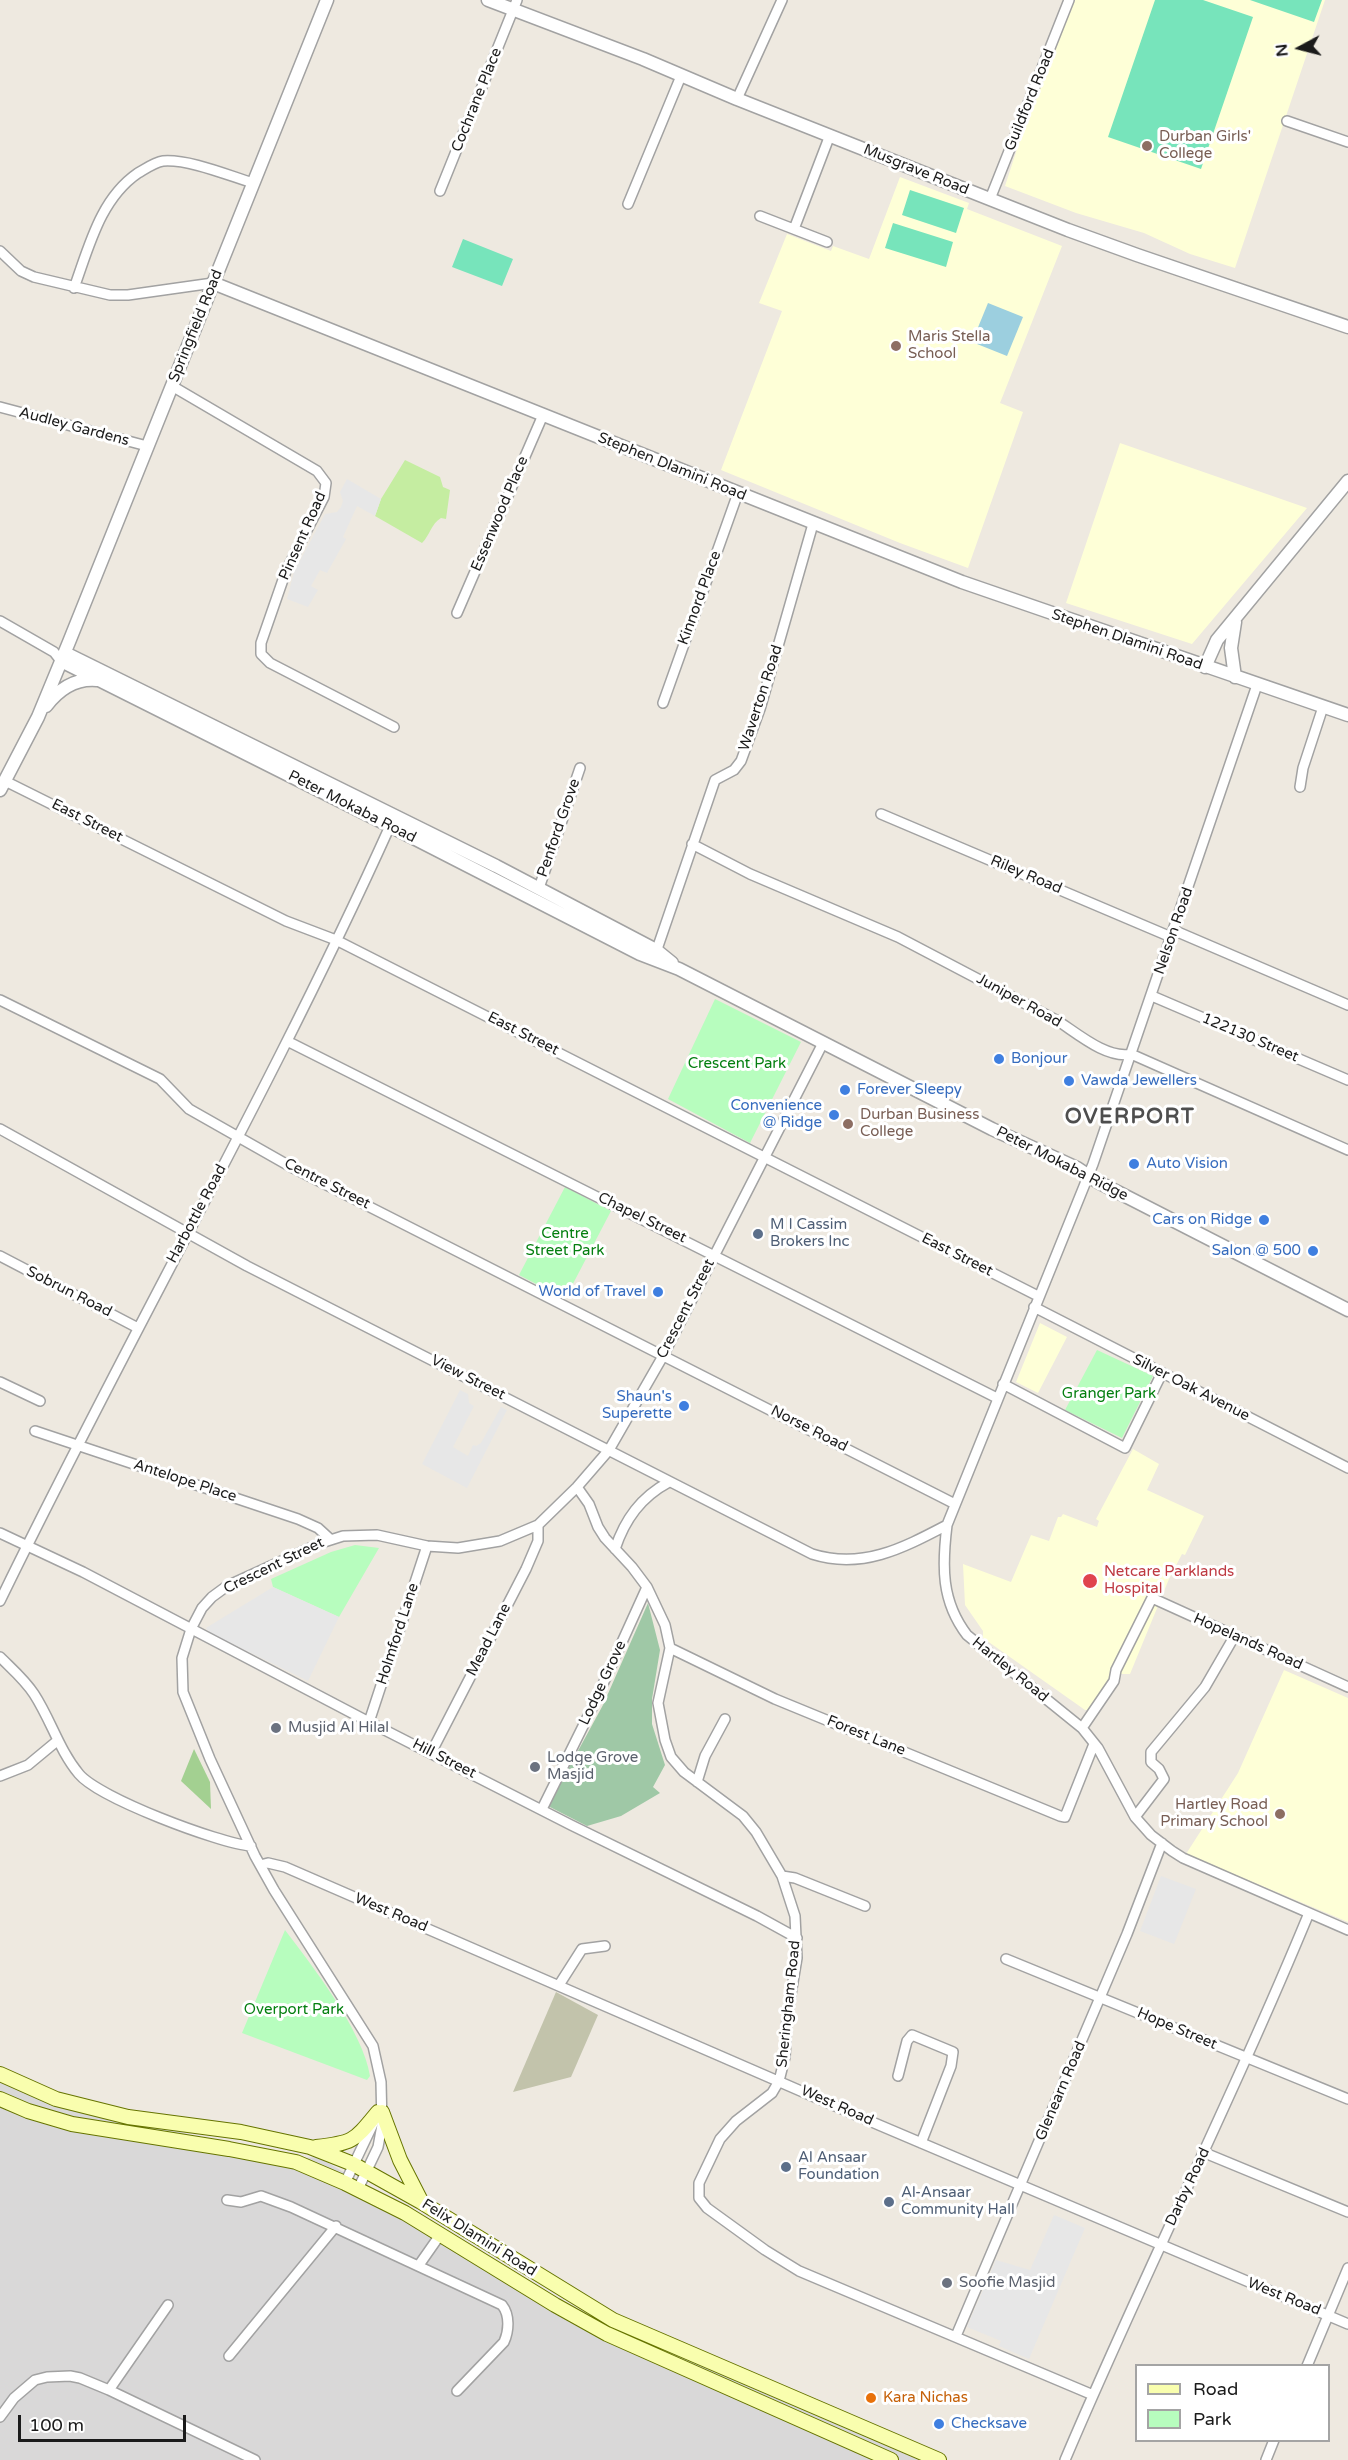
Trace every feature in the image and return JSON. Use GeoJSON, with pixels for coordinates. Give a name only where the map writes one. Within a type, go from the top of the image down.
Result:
{"type":"FeatureCollection","features":[{"type":"Feature","properties":{"kind":"main road","name":"Felix Dlamini Road"},"geometry":{"type":"LineString","coordinates":[[0,2074],[56,2099],[128,2117],[242,2132],[310,2147],[368,2170],[613,2320],[939,2460]]}},
{"type":"Feature","properties":{"kind":"main road","name":"Felix Dlamini Road"},"geometry":{"type":"LineString","coordinates":[[0,2099],[28,2111],[72,2124],[296,2162],[352,2186],[405,2213],[607,2334],[891,2460]]}},
{"type":"Feature","properties":{"kind":"main road"},"geometry":{"type":"LineString","coordinates":[[310,2147],[347,2143],[359,2135],[380,2112],[421,2202]]}},
{"type":"Feature","properties":{"kind":"street","name":"Springfield Road"},"geometry":{"type":"LineString","coordinates":[[38,717],[60,655],[172,386],[327,0]]}},
{"type":"Feature","properties":{"kind":"street","name":"Musgrave Road"},"geometry":{"type":"LineString","coordinates":[[488,0],[515,5],[737,99],[1137,255],[1348,327]]}},
{"type":"Feature","properties":{"kind":"street"},"geometry":{"type":"LineString","coordinates":[[737,99],[782,0]]}},
{"type":"Feature","properties":{"kind":"street","name":"Guildford Road"},"geometry":{"type":"LineString","coordinates":[[990,199],[1069,0]]}},
{"type":"Feature","properties":{"kind":"street","name":"Cochrane Place"},"geometry":{"type":"LineString","coordinates":[[440,191],[515,5]]}},
{"type":"Feature","properties":{"kind":"street"},"geometry":{"type":"LineString","coordinates":[[628,204],[681,76]]}},
{"type":"Feature","properties":{"kind":"street"},"geometry":{"type":"LineString","coordinates":[[1287,121],[1348,142]]}},
{"type":"Feature","properties":{"kind":"street"},"geometry":{"type":"LineString","coordinates":[[794,229],[830,135]]}},
{"type":"Feature","properties":{"kind":"street"},"geometry":{"type":"LineString","coordinates":[[74,288],[96,227],[108,203],[123,183],[145,169],[162,161],[190,165],[253,183]]}},
{"type":"Feature","properties":{"kind":"street"},"geometry":{"type":"LineString","coordinates":[[760,216],[827,242]]}},
{"type":"Feature","properties":{"kind":"street","name":"Stephen Dlamini Road"},"geometry":{"type":"LineString","coordinates":[[0,251],[28,274],[47,282],[110,295],[213,283],[962,582],[1348,715]]}},
{"type":"Feature","properties":{"kind":"street","name":"Pinsent Road"},"geometry":{"type":"LineString","coordinates":[[172,386],[317,471],[326,483],[324,497],[286,571],[261,643],[261,654],[270,663],[394,727]]}},
{"type":"Feature","properties":{"kind":"street","name":"Audley Gardens"},"geometry":{"type":"LineString","coordinates":[[0,407],[147,446]]}},
{"type":"Feature","properties":{"kind":"street","name":"Essenwood Place"},"geometry":{"type":"LineString","coordinates":[[457,613],[543,416]]}},
{"type":"Feature","properties":{"kind":"street"},"geometry":{"type":"LineString","coordinates":[[1205,667],[1214,646],[1348,481]]}},
{"type":"Feature","properties":{"kind":"street","name":"Kinnord Place"},"geometry":{"type":"LineString","coordinates":[[663,703],[738,493]]}},
{"type":"Feature","properties":{"kind":"street","name":"Waverton Road"},"geometry":{"type":"LineString","coordinates":[[655,955],[715,780],[734,770],[741,761],[760,710],[813,524]]}},
{"type":"Feature","properties":{"kind":"street","name":"Peter Mokaba Road"},"geometry":{"type":"LineString","coordinates":[[0,621],[101,680],[464,864],[655,955]]}},
{"type":"Feature","properties":{"kind":"street"},"geometry":{"type":"LineString","coordinates":[[1235,622],[1231,648],[1235,677]]}},
{"type":"Feature","properties":{"kind":"street","name":"Peter Mokaba Road"},"geometry":{"type":"LineString","coordinates":[[60,655],[468,852],[539,888],[655,955]]}},
{"type":"Feature","properties":{"kind":"street"},"geometry":{"type":"LineString","coordinates":[[2,786],[38,717],[51,700],[69,684],[86,680],[101,680]]}},
{"type":"Feature","properties":{"kind":"street","name":"Nelson Road"},"geometry":{"type":"LineString","coordinates":[[1088,1176],[1152,996],[1257,685]]}},
{"type":"Feature","properties":{"kind":"street"},"geometry":{"type":"LineString","coordinates":[[1300,787],[1303,768],[1323,707]]}},
{"type":"Feature","properties":{"kind":"street","name":"Penford Grove"},"geometry":{"type":"LineString","coordinates":[[539,888],[580,768]]}},
{"type":"Feature","properties":{"kind":"street","name":"East Street"},"geometry":{"type":"LineString","coordinates":[[2,786],[292,924],[336,940],[1038,1296]]}},
{"type":"Feature","properties":{"kind":"street","name":"Riley Road"},"geometry":{"type":"LineString","coordinates":[[880,814],[1348,1005]]}},
{"type":"Feature","properties":{"kind":"street","name":"Harbottle Road"},"geometry":{"type":"LineString","coordinates":[[0,1601],[187,1232],[287,1041],[390,826]]}},
{"type":"Feature","properties":{"kind":"street","name":"Juniper Road"},"geometry":{"type":"LineString","coordinates":[[692,844],[750,874],[898,937],[1116,1054],[1131,1054],[1348,1150]]}},
{"type":"Feature","properties":{"kind":"street"},"geometry":{"type":"LineString","coordinates":[[464,864],[468,852]]}},
{"type":"Feature","properties":{"kind":"street","name":"Peter Mokaba Ridge"},"geometry":{"type":"LineString","coordinates":[[655,955],[993,1129],[1077,1168],[1088,1176],[1348,1310]]}},
{"type":"Feature","properties":{"kind":"street","name":"122130 Street"},"geometry":{"type":"LineString","coordinates":[[1152,996],[1348,1080]]}},
{"type":"Feature","properties":{"kind":"street","name":"Centre Street"},"geometry":{"type":"LineString","coordinates":[[0,1000],[160,1079],[189,1109],[293,1168],[510,1276],[663,1356]]}},
{"type":"Feature","properties":{"kind":"street","name":"Chapel Street"},"geometry":{"type":"LineString","coordinates":[[287,1041],[715,1254],[997,1398]]}},
{"type":"Feature","properties":{"kind":"street","name":"Crescent Street"},"geometry":{"type":"LineString","coordinates":[[352,2186],[368,2170],[378,2147],[382,2093],[373,2046],[260,1865],[210,1759],[183,1692],[182,1658],[191,1629],[202,1608],[227,1586],[330,1539],[359,1534],[377,1535],[427,1546],[458,1548],[480,1545],[519,1534],[538,1525],[577,1487],[609,1450],[663,1356],[823,1043]]}},
{"type":"Feature","properties":{"kind":"street","name":"View Street"},"geometry":{"type":"LineString","coordinates":[[0,1129],[247,1266],[812,1554],[834,1560],[868,1559],[881,1556],[947,1525]]}},
{"type":"Feature","properties":{"kind":"street","name":"Hartley Road"},"geometry":{"type":"LineString","coordinates":[[1088,1176],[947,1525],[944,1569],[947,1595],[956,1620],[967,1635],[1082,1728],[1094,1744],[1135,1817],[1162,1843],[1183,1858],[1348,1930]]}},
{"type":"Feature","properties":{"kind":"street","name":"Sobrun Road"},"geometry":{"type":"LineString","coordinates":[[0,1256],[138,1328]]}},
{"type":"Feature","properties":{"kind":"street","name":"Silver Oak Avenue"},"geometry":{"type":"LineString","coordinates":[[1034,1308],[1348,1468]]}},
{"type":"Feature","properties":{"kind":"street","name":"Norse Road"},"geometry":{"type":"LineString","coordinates":[[663,1356],[955,1504]]}},
{"type":"Feature","properties":{"kind":"street"},"geometry":{"type":"LineString","coordinates":[[1003,1384],[1125,1448],[1162,1373]]}},
{"type":"Feature","properties":{"kind":"street"},"geometry":{"type":"LineString","coordinates":[[0,1382],[40,1401]]}},
{"type":"Feature","properties":{"kind":"street","name":"Antelope Place"},"geometry":{"type":"LineString","coordinates":[[35,1431],[298,1519],[318,1528],[330,1539]]}},
{"type":"Feature","properties":{"kind":"street"},"geometry":{"type":"LineString","coordinates":[[615,1549],[624,1525],[637,1507],[658,1488],[669,1482]]}},
{"type":"Feature","properties":{"kind":"street","name":"Sheringham Road"},"geometry":{"type":"LineString","coordinates":[[577,1487],[589,1504],[598,1527],[647,1587],[660,1611],[670,1648],[658,1702],[671,1757],[677,1766],[743,1816],[756,1832],[782,1876],[795,1916],[797,1958],[787,2018],[785,2056],[779,2081],[772,2092],[736,2121],[720,2139],[699,2183],[699,2199],[707,2208],[765,2250],[799,2271],[1093,2395]]}},
{"type":"Feature","properties":{"kind":"street","name":"Mead Lane"},"geometry":{"type":"LineString","coordinates":[[431,1753],[526,1569],[538,1541],[538,1525]]}},
{"type":"Feature","properties":{"kind":"street","name":"Hill Street"},"geometry":{"type":"LineString","coordinates":[[0,1533],[28,1545],[369,1722],[758,1916],[797,1938]]}},
{"type":"Feature","properties":{"kind":"street","name":"Holmford Lane"},"geometry":{"type":"LineString","coordinates":[[369,1722],[427,1546]]}},
{"type":"Feature","properties":{"kind":"street","name":"Lodge Grove"},"geometry":{"type":"LineString","coordinates":[[542,1809],[593,1706],[647,1587]]}},
{"type":"Feature","properties":{"kind":"street","name":"Hopelands Road"},"geometry":{"type":"LineString","coordinates":[[1082,1728],[1113,1681],[1116,1670],[1152,1599],[1348,1687]]}},
{"type":"Feature","properties":{"kind":"street"},"geometry":{"type":"LineString","coordinates":[[1135,1817],[1164,1779],[1159,1769],[1151,1762],[1151,1752],[1205,1687],[1234,1637]]}},
{"type":"Feature","properties":{"kind":"street","name":"Forest Lane"},"geometry":{"type":"LineString","coordinates":[[670,1648],[775,1699],[1059,1816],[1065,1816],[1094,1744]]}},
{"type":"Feature","properties":{"kind":"street"},"geometry":{"type":"LineString","coordinates":[[0,1657],[24,1680],[78,1774],[94,1787],[127,1803],[219,1840],[250,1846]]}},
{"type":"Feature","properties":{"kind":"street"},"geometry":{"type":"LineString","coordinates":[[697,1782],[705,1756],[725,1719]]}},
{"type":"Feature","properties":{"kind":"street"},"geometry":{"type":"LineString","coordinates":[[0,1776],[28,1765],[57,1741]]}},
{"type":"Feature","properties":{"kind":"street","name":"Glenearn Road"},"geometry":{"type":"LineString","coordinates":[[956,2337],[1162,1843]]}},
{"type":"Feature","properties":{"kind":"street","name":"West Road"},"geometry":{"type":"LineString","coordinates":[[260,1865],[268,1863],[285,1867],[921,2143],[1348,2324]]}},
{"type":"Feature","properties":{"kind":"street"},"geometry":{"type":"LineString","coordinates":[[782,1876],[795,1878],[865,1906]]}},
{"type":"Feature","properties":{"kind":"street","name":"Darby Road"},"geometry":{"type":"LineString","coordinates":[[1065,2460],[1248,2058],[1309,1913]]}},
{"type":"Feature","properties":{"kind":"street"},"geometry":{"type":"LineString","coordinates":[[559,1985],[582,1950],[605,1946]]}},
{"type":"Feature","properties":{"kind":"street","name":"Hope Street"},"geometry":{"type":"LineString","coordinates":[[1006,1959],[1348,2099]]}},
{"type":"Feature","properties":{"kind":"street"},"geometry":{"type":"LineString","coordinates":[[898,2076],[907,2041],[912,2035],[953,2052],[951,2066],[921,2143]]}},
{"type":"Feature","properties":{"kind":"street","name":"Crescent Street"},"geometry":{"type":"LineString","coordinates":[[352,2186],[353,2164],[380,2112]]}},
{"type":"Feature","properties":{"kind":"street"},"geometry":{"type":"LineString","coordinates":[[1205,2153],[1348,2212]]}},
{"type":"Feature","properties":{"kind":"street"},"geometry":{"type":"LineString","coordinates":[[227,2200],[241,2202],[258,2197],[266,2198],[336,2226],[496,2300],[506,2308],[508,2334],[504,2342],[457,2391]]}},
{"type":"Feature","properties":{"kind":"street"},"geometry":{"type":"LineString","coordinates":[[229,2356],[336,2226]]}},
{"type":"Feature","properties":{"kind":"street"},"geometry":{"type":"LineString","coordinates":[[419,2265],[440,2235]]}},
{"type":"Feature","properties":{"kind":"street"},"geometry":{"type":"LineString","coordinates":[[1308,2364],[1348,2268]]}},
{"type":"Feature","properties":{"kind":"street"},"geometry":{"type":"LineString","coordinates":[[109,2390],[168,2305]]}},
{"type":"Feature","properties":{"kind":"street"},"geometry":{"type":"LineString","coordinates":[[0,2417],[26,2386],[47,2377],[80,2378],[255,2460]]}},
{"type":"Feature","properties":{"kind":"street"},"geometry":{"type":"LineString","coordinates":[[1266,2460],[1274,2442]]}},
{"type":"Feature","properties":{"kind":"shaded area","name":"Durban Girls' College"},"geometry":{"type":"Polygon","coordinates":[[[1075,0],[1325,0],[1235,268],[1190,254],[1144,233],[1076,213],[1005,186],[1031,106],[1075,0]]]}},
{"type":"Feature","properties":{"kind":"shaded area","name":"Maris Stella School"},"geometry":{"type":"Polygon","coordinates":[[[900,177],[969,203],[967,209],[1062,246],[1000,403],[1023,412],[968,568],[900,543],[721,470],[782,311],[759,303],[787,234],[831,251],[833,246],[869,259],[900,177]]]}},
{"type":"Feature","properties":{"kind":"shaded area"},"geometry":{"type":"Polygon","coordinates":[[[1120,443],[1307,508],[1192,644],[1066,603],[1120,443]]]}},
{"type":"Feature","properties":{"kind":"shaded area"},"geometry":{"type":"Polygon","coordinates":[[[347,479],[381,499],[375,516],[357,506],[343,537],[346,539],[327,573],[320,570],[311,586],[318,590],[308,607],[287,599],[294,572],[325,514],[337,512],[341,507],[343,501],[340,492],[347,479]]]}},
{"type":"Feature","properties":{"kind":"shaded area"},"geometry":{"type":"Polygon","coordinates":[[[1040,1323],[1067,1337],[1038,1393],[1016,1382],[1040,1323]]]}},
{"type":"Feature","properties":{"kind":"shaded area"},"geometry":{"type":"Polygon","coordinates":[[[460,1390],[468,1394],[469,1403],[474,1406],[453,1447],[468,1456],[473,1445],[481,1443],[501,1407],[507,1410],[467,1488],[422,1464],[460,1390]]]}},
{"type":"Feature","properties":{"kind":"shaded area","name":"Netcare Parklands Hospital"},"geometry":{"type":"Polygon","coordinates":[[[1133,1449],[1159,1464],[1147,1490],[1204,1516],[1185,1555],[1182,1554],[1169,1579],[1130,1674],[1112,1674],[1089,1710],[1085,1710],[983,1638],[983,1631],[965,1605],[963,1564],[1011,1582],[1031,1535],[1049,1541],[1058,1517],[1063,1514],[1097,1527],[1099,1521],[1096,1519],[1133,1449]]]}},
{"type":"Feature","properties":{"kind":"shaded area"},"geometry":{"type":"Polygon","coordinates":[[[273,1587],[339,1617],[308,1681],[210,1633],[206,1628],[273,1587]]]}},
{"type":"Feature","properties":{"kind":"shaded area"},"geometry":{"type":"Polygon","coordinates":[[[648,1603],[660,1650],[652,1699],[652,1724],[665,1765],[653,1787],[660,1793],[621,1816],[587,1826],[548,1806],[603,1705],[648,1603]]]}},
{"type":"Feature","properties":{"kind":"shaded area","name":"Hartley Road Primary School"},"geometry":{"type":"Polygon","coordinates":[[[1284,1670],[1348,1698],[1348,1922],[1186,1854],[1238,1773],[1284,1670]]]}},
{"type":"Feature","properties":{"kind":"shaded area"},"geometry":{"type":"Polygon","coordinates":[[[1161,1876],[1196,1889],[1174,1944],[1140,1931],[1161,1876]]]}},
{"type":"Feature","properties":{"kind":"shaded area"},"geometry":{"type":"Polygon","coordinates":[[[556,1992],[598,2015],[571,2077],[513,2092],[556,1992]]]}},
{"type":"Feature","properties":{"kind":"shaded area"},"geometry":{"type":"Polygon","coordinates":[[[0,2076],[271,2160],[318,2157],[597,2321],[919,2460],[0,2460],[0,2076]]]}},
{"type":"Feature","properties":{"kind":"shaded area"},"geometry":{"type":"Polygon","coordinates":[[[1054,2215],[1085,2228],[1029,2359],[999,2346],[1001,2341],[967,2327],[996,2260],[1030,2270],[1054,2215]]]}},
{"type":"Feature","properties":{"kind":"green space"},"geometry":{"type":"Polygon","coordinates":[[[1155,0],[1203,0],[1253,17],[1201,169],[1108,137],[1155,0]]]}},
{"type":"Feature","properties":{"kind":"green space"},"geometry":{"type":"Polygon","coordinates":[[[1250,0],[1322,0],[1314,22],[1250,0]]]}},
{"type":"Feature","properties":{"kind":"green space"},"geometry":{"type":"Polygon","coordinates":[[[910,190],[964,208],[956,233],[902,215],[910,190]]]}},
{"type":"Feature","properties":{"kind":"green space"},"geometry":{"type":"Polygon","coordinates":[[[893,223],[953,242],[946,267],[885,248],[893,223]]]}},
{"type":"Feature","properties":{"kind":"green space"},"geometry":{"type":"Polygon","coordinates":[[[463,239],[513,259],[502,286],[452,267],[463,239]]]}},
{"type":"Feature","properties":{"kind":"green space"},"geometry":{"type":"Polygon","coordinates":[[[405,460],[440,477],[443,487],[450,490],[446,519],[438,520],[422,543],[375,516],[381,499],[405,460]]]}},
{"type":"Feature","properties":{"kind":"green space","name":"Crescent Park"},"geometry":{"type":"Polygon","coordinates":[[[715,999],[801,1042],[750,1143],[668,1099],[715,999]]]}},
{"type":"Feature","properties":{"kind":"green space","name":"Centre Street Park"},"geometry":{"type":"Polygon","coordinates":[[[565,1187],[611,1211],[565,1299],[519,1275],[565,1187]]]}},
{"type":"Feature","properties":{"kind":"green space","name":"Granger Park"},"geometry":{"type":"Polygon","coordinates":[[[1097,1350],[1153,1376],[1122,1438],[1065,1410],[1097,1350]]]}},
{"type":"Feature","properties":{"kind":"green space"},"geometry":{"type":"Polygon","coordinates":[[[355,1545],[379,1548],[339,1617],[273,1587],[271,1579],[331,1552],[355,1545]]]}},
{"type":"Feature","properties":{"kind":"green space"},"geometry":{"type":"Polygon","coordinates":[[[194,1749],[210,1782],[211,1809],[181,1781],[194,1749]]]}},
{"type":"Feature","properties":{"kind":"green space","name":"Overport Park"},"geometry":{"type":"Polygon","coordinates":[[[285,1930],[335,2000],[358,2039],[370,2076],[367,2080],[242,2033],[285,1930]]]}},
{"type":"Feature","properties":{"kind":"water"},"geometry":{"type":"Polygon","coordinates":[[[988,303],[1023,317],[1007,356],[972,342],[988,303]]]}},
{"type":"Feature","properties":{"kind":"place","name":"Durban Girls' College"},"geometry":{"type":"Point","coordinates":[1147,146]}},
{"type":"Feature","properties":{"kind":"place","name":"Maris Stella School"},"geometry":{"type":"Point","coordinates":[896,346]}},
{"type":"Feature","properties":{"kind":"place","name":"Bonjour"},"geometry":{"type":"Point","coordinates":[999,1059]}},
{"type":"Feature","properties":{"kind":"place","name":"Vawda Jewellers"},"geometry":{"type":"Point","coordinates":[1069,1081]}},
{"type":"Feature","properties":{"kind":"place","name":"Forever Sleepy"},"geometry":{"type":"Point","coordinates":[845,1090]}},
{"type":"Feature","properties":{"kind":"place","name":"Convenience @ Ridge"},"geometry":{"type":"Point","coordinates":[834,1115]}},
{"type":"Feature","properties":{"kind":"place","name":"Durban Business College"},"geometry":{"type":"Point","coordinates":[848,1124]}},
{"type":"Feature","properties":{"kind":"place","name":"Auto Vision"},"geometry":{"type":"Point","coordinates":[1134,1164]}},
{"type":"Feature","properties":{"kind":"place","name":"Cars on Ridge"},"geometry":{"type":"Point","coordinates":[1264,1220]}},
{"type":"Feature","properties":{"kind":"place","name":"M I Cassim Brokers Inc"},"geometry":{"type":"Point","coordinates":[758,1234]}},
{"type":"Feature","properties":{"kind":"place","name":"Salon @ 500"},"geometry":{"type":"Point","coordinates":[1313,1251]}},
{"type":"Feature","properties":{"kind":"place","name":"World of Travel"},"geometry":{"type":"Point","coordinates":[658,1292]}},
{"type":"Feature","properties":{"kind":"place","name":"Shaun's Superette"},"geometry":{"type":"Point","coordinates":[684,1406]}},
{"type":"Feature","properties":{"kind":"place","name":"Netcare Parklands Hospital"},"geometry":{"type":"Point","coordinates":[1090,1581]}},
{"type":"Feature","properties":{"kind":"place","name":"Musjid Al Hilal"},"geometry":{"type":"Point","coordinates":[276,1728]}},
{"type":"Feature","properties":{"kind":"place","name":"Lodge Grove Masjid"},"geometry":{"type":"Point","coordinates":[535,1767]}},
{"type":"Feature","properties":{"kind":"place","name":"Hartley Road Primary School"},"geometry":{"type":"Point","coordinates":[1280,1814]}},
{"type":"Feature","properties":{"kind":"place","name":"Al Ansaar Foundation"},"geometry":{"type":"Point","coordinates":[786,2167]}},
{"type":"Feature","properties":{"kind":"place","name":"Al-Ansaar Community Hall"},"geometry":{"type":"Point","coordinates":[889,2202]}},
{"type":"Feature","properties":{"kind":"place","name":"Soofie Masjid"},"geometry":{"type":"Point","coordinates":[947,2283]}},
{"type":"Feature","properties":{"kind":"place","name":"Kara Nichas"},"geometry":{"type":"Point","coordinates":[871,2398]}},
{"type":"Feature","properties":{"kind":"place","name":"Checksave"},"geometry":{"type":"Point","coordinates":[939,2424]}},
{"type":"Feature","properties":{"kind":"district","name":"OVERPORT"},"geometry":{"type":"Point","coordinates":[1130,1117]}}]}
